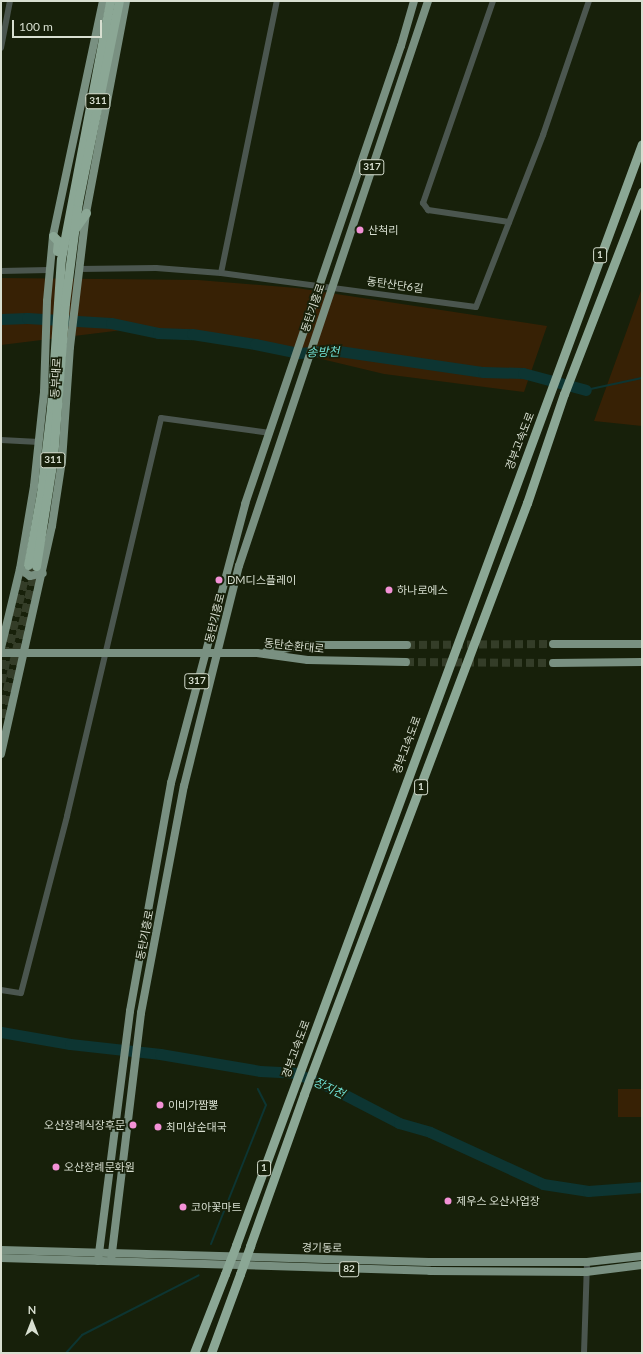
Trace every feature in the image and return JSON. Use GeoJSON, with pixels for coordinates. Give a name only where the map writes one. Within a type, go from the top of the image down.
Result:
{"type":"FeatureCollection","features":[{"type":"Feature","properties":{"kind":"highway","name":"동부대로"},"geometry":{"type":"LineString","coordinates":[[28,567],[53,459],[60,300],[70,200],[110,1]]}},
{"type":"Feature","properties":{"kind":"highway","name":"동부대로"},"geometry":{"type":"LineString","coordinates":[[60,300],[119,1]]}},
{"type":"Feature","properties":{"kind":"highway","name":"경부고속도로"},"geometry":{"type":"LineString","coordinates":[[194,1353],[236,1245],[642,144]]}},
{"type":"Feature","properties":{"kind":"highway","name":"경부고속도로"},"geometry":{"type":"LineString","coordinates":[[211,1353],[317,1059],[527,503],[573,369],[642,192]]}},
{"type":"Feature","properties":{"kind":"highway"},"geometry":{"type":"LineString","coordinates":[[74,231],[86,213]]}},
{"type":"Feature","properties":{"kind":"highway"},"geometry":{"type":"LineString","coordinates":[[53,236],[58,241],[53,289],[60,300]]}},
{"type":"Feature","properties":{"kind":"main road","name":"동부대로"},"geometry":{"type":"LineString","coordinates":[[1,753],[42,573],[62,461],[59,327],[46,301],[53,236],[102,1]]}},
{"type":"Feature","properties":{"kind":"main road","name":"동부대로"},"geometry":{"type":"LineString","coordinates":[[1,648],[28,567],[39,442],[59,327],[75,304],[86,213],[126,1]]}},
{"type":"Feature","properties":{"kind":"main road","name":"동탄기흥로"},"geometry":{"type":"LineString","coordinates":[[98,1257],[128,1028],[171,783],[232,549],[294,360],[401,46],[414,1]]}},
{"type":"Feature","properties":{"kind":"main road","name":"동탄기흥로"},"geometry":{"type":"LineString","coordinates":[[111,1257],[140,1030],[184,786],[239,566],[306,361],[428,1]]}},
{"type":"Feature","properties":{"kind":"main road"},"geometry":{"type":"LineString","coordinates":[[28,567],[30,576],[42,573]]}},
{"type":"Feature","properties":{"kind":"main road"},"geometry":{"type":"LineString","coordinates":[[553,644],[642,644]]}},
{"type":"Feature","properties":{"kind":"main road","name":"동탄순환대로"},"geometry":{"type":"LineString","coordinates":[[257,653],[305,646],[407,645]]}},
{"type":"Feature","properties":{"kind":"main road"},"geometry":{"type":"LineString","coordinates":[[1,653],[257,653]]}},
{"type":"Feature","properties":{"kind":"main road","name":"동탄순환대로"},"geometry":{"type":"LineString","coordinates":[[257,653],[308,660],[406,662]]}},
{"type":"Feature","properties":{"kind":"main road"},"geometry":{"type":"LineString","coordinates":[[553,663],[642,662]]}},
{"type":"Feature","properties":{"kind":"main road","name":"경기동로"},"geometry":{"type":"LineString","coordinates":[[1,1250],[98,1257]]}},
{"type":"Feature","properties":{"kind":"main road","name":"경기동로"},"geometry":{"type":"LineString","coordinates":[[1,1258],[111,1257],[429,1262],[586,1262],[642,1256]]}},
{"type":"Feature","properties":{"kind":"main road","name":"경기동로"},"geometry":{"type":"LineString","coordinates":[[111,1257],[362,1269],[586,1272],[642,1265]]}},
{"type":"Feature","properties":{"kind":"street"},"geometry":{"type":"LineString","coordinates":[[1,48],[10,1]]}},
{"type":"Feature","properties":{"kind":"street"},"geometry":{"type":"LineString","coordinates":[[221,273],[277,1]]}},
{"type":"Feature","properties":{"kind":"street"},"geometry":{"type":"LineString","coordinates":[[493,1],[423,203],[428,210],[509,222]]}},
{"type":"Feature","properties":{"kind":"street","name":"동탄산단6길"},"geometry":{"type":"LineString","coordinates":[[79,269],[156,268],[221,273],[332,286],[476,307],[509,222],[590,1]]}},
{"type":"Feature","properties":{"kind":"street"},"geometry":{"type":"LineString","coordinates":[[1,271],[49,270]]}},
{"type":"Feature","properties":{"kind":"street"},"geometry":{"type":"LineString","coordinates":[[1,990],[21,993],[106,654],[161,418],[270,433]]}},
{"type":"Feature","properties":{"kind":"street"},"geometry":{"type":"LineString","coordinates":[[1,440],[39,442]]}},
{"type":"Feature","properties":{"kind":"street"},"geometry":{"type":"LineString","coordinates":[[584,1353],[586,1262]]}},
{"type":"Feature","properties":{"kind":"shaded area"},"geometry":{"type":"Polygon","coordinates":[[[1,278],[198,280],[297,288],[547,326],[524,392],[384,374],[288,351],[139,328],[1,345],[1,278]]]}},
{"type":"Feature","properties":{"kind":"shaded area"},"geometry":{"type":"Polygon","coordinates":[[[642,288],[642,426],[594,421],[627,330],[642,288]]]}},
{"type":"Feature","properties":{"kind":"shaded area"},"geometry":{"type":"Polygon","coordinates":[[[618,1089],[642,1089],[642,1117],[618,1117],[618,1089]]]}},
{"type":"Feature","properties":{"kind":"waterway","name":"송방천"},"geometry":{"type":"LineString","coordinates":[[1,319],[27,318],[111,323],[158,333],[192,334],[299,353],[332,350],[483,372],[523,373],[586,390]]}},
{"type":"Feature","properties":{"kind":"waterway","name":"송방천"},"geometry":{"type":"LineString","coordinates":[[586,390],[642,378]]}},
{"type":"Feature","properties":{"kind":"waterway","name":"장지천"},"geometry":{"type":"LineString","coordinates":[[1,1032],[70,1044],[160,1054],[260,1071],[295,1073],[328,1086],[399,1123],[430,1132],[543,1184],[588,1191],[642,1187]]}},
{"type":"Feature","properties":{"kind":"waterway","name":"장지천"},"geometry":{"type":"LineString","coordinates":[[259,1075],[260,1071]]}},
{"type":"Feature","properties":{"kind":"waterway"},"geometry":{"type":"LineString","coordinates":[[211,1244],[266,1105],[258,1089]]}},
{"type":"Feature","properties":{"kind":"waterway"},"geometry":{"type":"LineString","coordinates":[[66,1353],[82,1335],[199,1275]]}},
{"type":"Feature","properties":{"kind":"tunnel"},"geometry":{"type":"LineString","coordinates":[[1,682],[27,566]]}},
{"type":"Feature","properties":{"kind":"tunnel"},"geometry":{"type":"LineString","coordinates":[[1,717],[36,566]]}},
{"type":"Feature","properties":{"kind":"tunnel"},"geometry":{"type":"LineString","coordinates":[[407,645],[553,644]]}},
{"type":"Feature","properties":{"kind":"tunnel"},"geometry":{"type":"LineString","coordinates":[[406,662],[553,663]]}},
{"type":"Feature","properties":{"kind":"place","name":"산척리"},"geometry":{"type":"Point","coordinates":[360,230]}},
{"type":"Feature","properties":{"kind":"place","name":"DM디스플레이"},"geometry":{"type":"Point","coordinates":[219,580]}},
{"type":"Feature","properties":{"kind":"place","name":"하나로에스"},"geometry":{"type":"Point","coordinates":[389,590]}},
{"type":"Feature","properties":{"kind":"place","name":"이비가짬뽕"},"geometry":{"type":"Point","coordinates":[160,1105]}},
{"type":"Feature","properties":{"kind":"place","name":"오산장례식장후문"},"geometry":{"type":"Point","coordinates":[133,1125]}},
{"type":"Feature","properties":{"kind":"place","name":"최미삼순대국"},"geometry":{"type":"Point","coordinates":[158,1127]}},
{"type":"Feature","properties":{"kind":"place","name":"오산장례문화원"},"geometry":{"type":"Point","coordinates":[56,1167]}},
{"type":"Feature","properties":{"kind":"place","name":"제우스 오산사업장"},"geometry":{"type":"Point","coordinates":[448,1201]}},
{"type":"Feature","properties":{"kind":"place","name":"코아꽃마트"},"geometry":{"type":"Point","coordinates":[183,1207]}}]}
